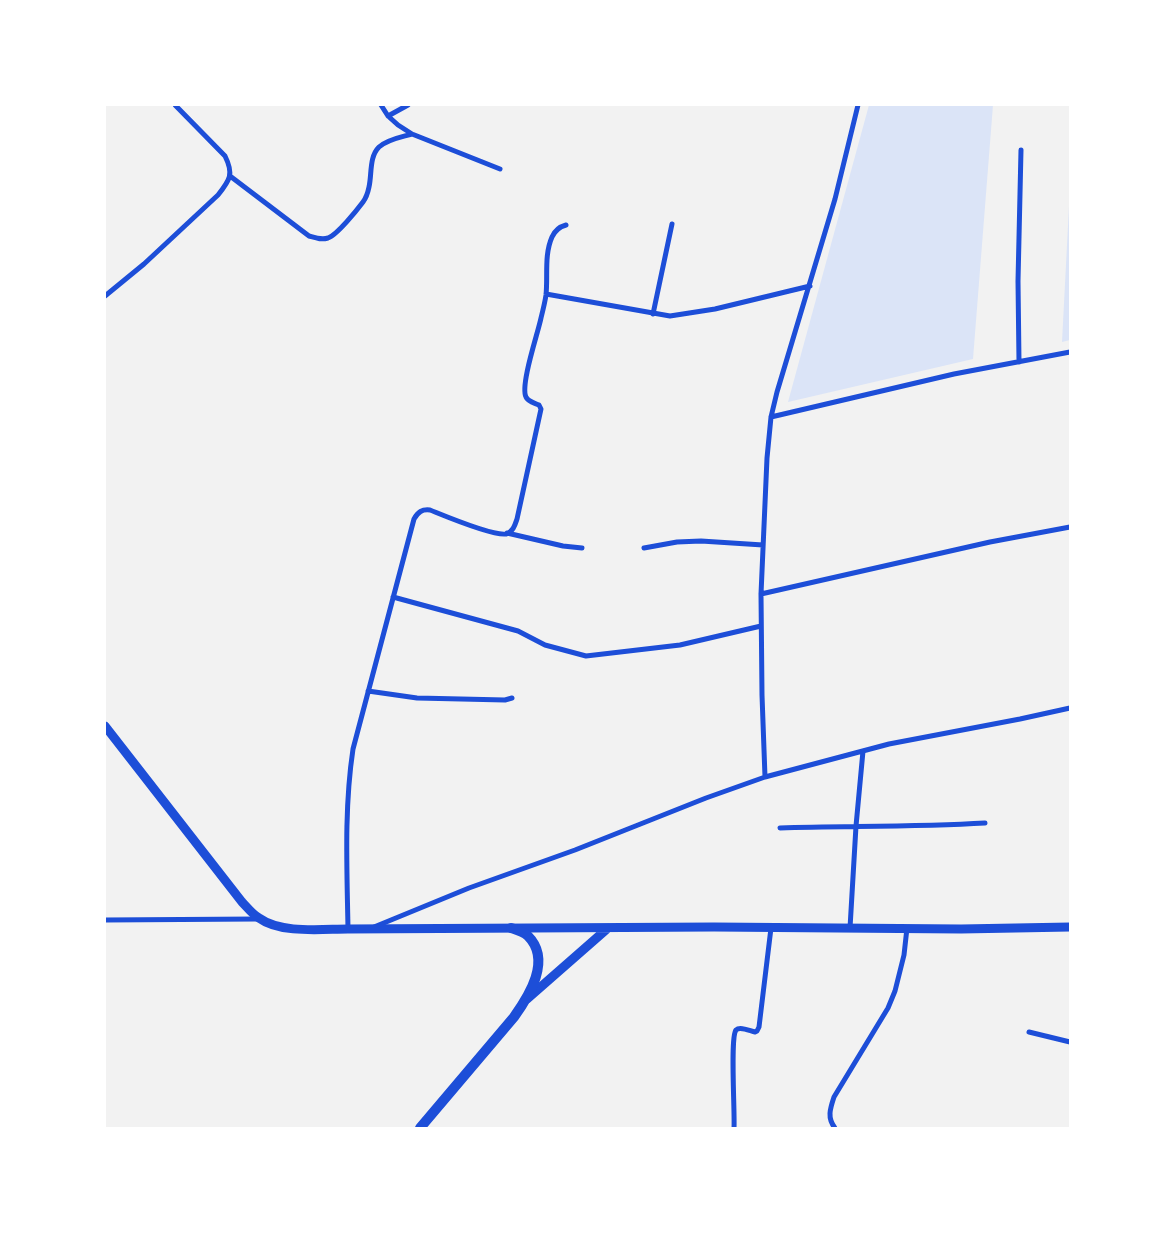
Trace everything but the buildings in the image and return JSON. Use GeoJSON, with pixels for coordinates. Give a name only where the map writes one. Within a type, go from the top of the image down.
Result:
{"type":"FeatureCollection","features":[{"type":"Feature","properties":{"kind":"main road"},"geometry":{"type":"LineString","coordinates":[[420,1128],[503,1030],[526,999],[534,983],[538,958],[535,946],[523,932],[511,928]]}},
{"type":"Feature","properties":{"kind":"street"},"geometry":{"type":"LineString","coordinates":[[105,296],[144,264],[212,201],[227,184],[230,176],[229,165],[225,156],[174,105]]}},
{"type":"Feature","properties":{"kind":"street"},"geometry":{"type":"LineString","coordinates":[[381,105],[388,116],[412,134],[500,169]]}},
{"type":"Feature","properties":{"kind":"street"},"geometry":{"type":"LineString","coordinates":[[388,116],[408,105]]}},
{"type":"Feature","properties":{"kind":"street"},"geometry":{"type":"LineString","coordinates":[[765,777],[761,594],[767,458],[771,417],[836,199],[858,105]]}},
{"type":"Feature","properties":{"kind":"street"},"geometry":{"type":"LineString","coordinates":[[230,176],[309,236],[319,239],[330,237],[337,232],[364,200],[369,189],[374,154],[380,146],[389,141],[412,134]]}},
{"type":"Feature","properties":{"kind":"street"},"geometry":{"type":"LineString","coordinates":[[1019,362],[1018,281],[1021,150]]}},
{"type":"Feature","properties":{"kind":"street"},"geometry":{"type":"LineString","coordinates":[[653,314],[672,224]]}},
{"type":"Feature","properties":{"kind":"street"},"geometry":{"type":"LineString","coordinates":[[507,533],[512,530],[517,519],[540,411],[539,405],[527,398],[525,386],[530,357],[546,294],[549,248],[555,231],[559,227],[566,225]]}},
{"type":"Feature","properties":{"kind":"street"},"geometry":{"type":"LineString","coordinates":[[546,294],[653,314],[676,316],[716,309],[810,286]]}},
{"type":"Feature","properties":{"kind":"street"},"geometry":{"type":"LineString","coordinates":[[771,417],[954,374],[1070,352]]}},
{"type":"Feature","properties":{"kind":"street"},"geometry":{"type":"LineString","coordinates":[[348,929],[346,830],[348,778],[353,749],[368,691],[414,519],[418,512],[430,510],[480,529],[563,546],[582,548]]}},
{"type":"Feature","properties":{"kind":"street"},"geometry":{"type":"LineString","coordinates":[[761,594],[990,542],[1070,527]]}},
{"type":"Feature","properties":{"kind":"street"},"geometry":{"type":"LineString","coordinates":[[644,548],[677,542],[701,541],[763,545]]}},
{"type":"Feature","properties":{"kind":"street"},"geometry":{"type":"LineString","coordinates":[[393,597],[518,631],[545,645],[586,656],[680,645],[761,626]]}},
{"type":"Feature","properties":{"kind":"street"},"geometry":{"type":"LineString","coordinates":[[368,691],[417,698],[506,700],[512,698]]}},
{"type":"Feature","properties":{"kind":"street"},"geometry":{"type":"LineString","coordinates":[[369,929],[469,888],[575,850],[706,798],[765,777],[889,744],[1070,708]]}},
{"type":"Feature","properties":{"kind":"street"},"geometry":{"type":"LineString","coordinates":[[105,726],[242,902],[259,918],[276,926],[295,929],[961,929],[1070,927]]}},
{"type":"Feature","properties":{"kind":"street"},"geometry":{"type":"LineString","coordinates":[[850,928],[863,751]]}},
{"type":"Feature","properties":{"kind":"street"},"geometry":{"type":"LineString","coordinates":[[780,828],[924,826],[985,823]]}},
{"type":"Feature","properties":{"kind":"street"},"geometry":{"type":"LineString","coordinates":[[105,920],[259,918]]}},
{"type":"Feature","properties":{"kind":"street"},"geometry":{"type":"LineString","coordinates":[[526,999],[608,928]]}},
{"type":"Feature","properties":{"kind":"street"},"geometry":{"type":"LineString","coordinates":[[734,1128],[734,1038],[737,1029],[755,1032],[759,1027],[771,928]]}},
{"type":"Feature","properties":{"kind":"street"},"geometry":{"type":"LineString","coordinates":[[835,1128],[831,1124],[830,1117],[830,1109],[834,1097],[892,999],[904,955],[906,928]]}},
{"type":"Feature","properties":{"kind":"street"},"geometry":{"type":"LineString","coordinates":[[1029,1032],[1070,1042]]}},
{"type":"Feature","properties":{"kind":"shaded area"},"geometry":{"type":"Polygon","coordinates":[[[869,105],[993,105],[973,359],[788,402],[869,105]]]}},
{"type":"Feature","properties":{"kind":"shaded area"},"geometry":{"type":"Polygon","coordinates":[[[1070,187],[1070,340],[1062,342],[1070,187]]]}}]}
